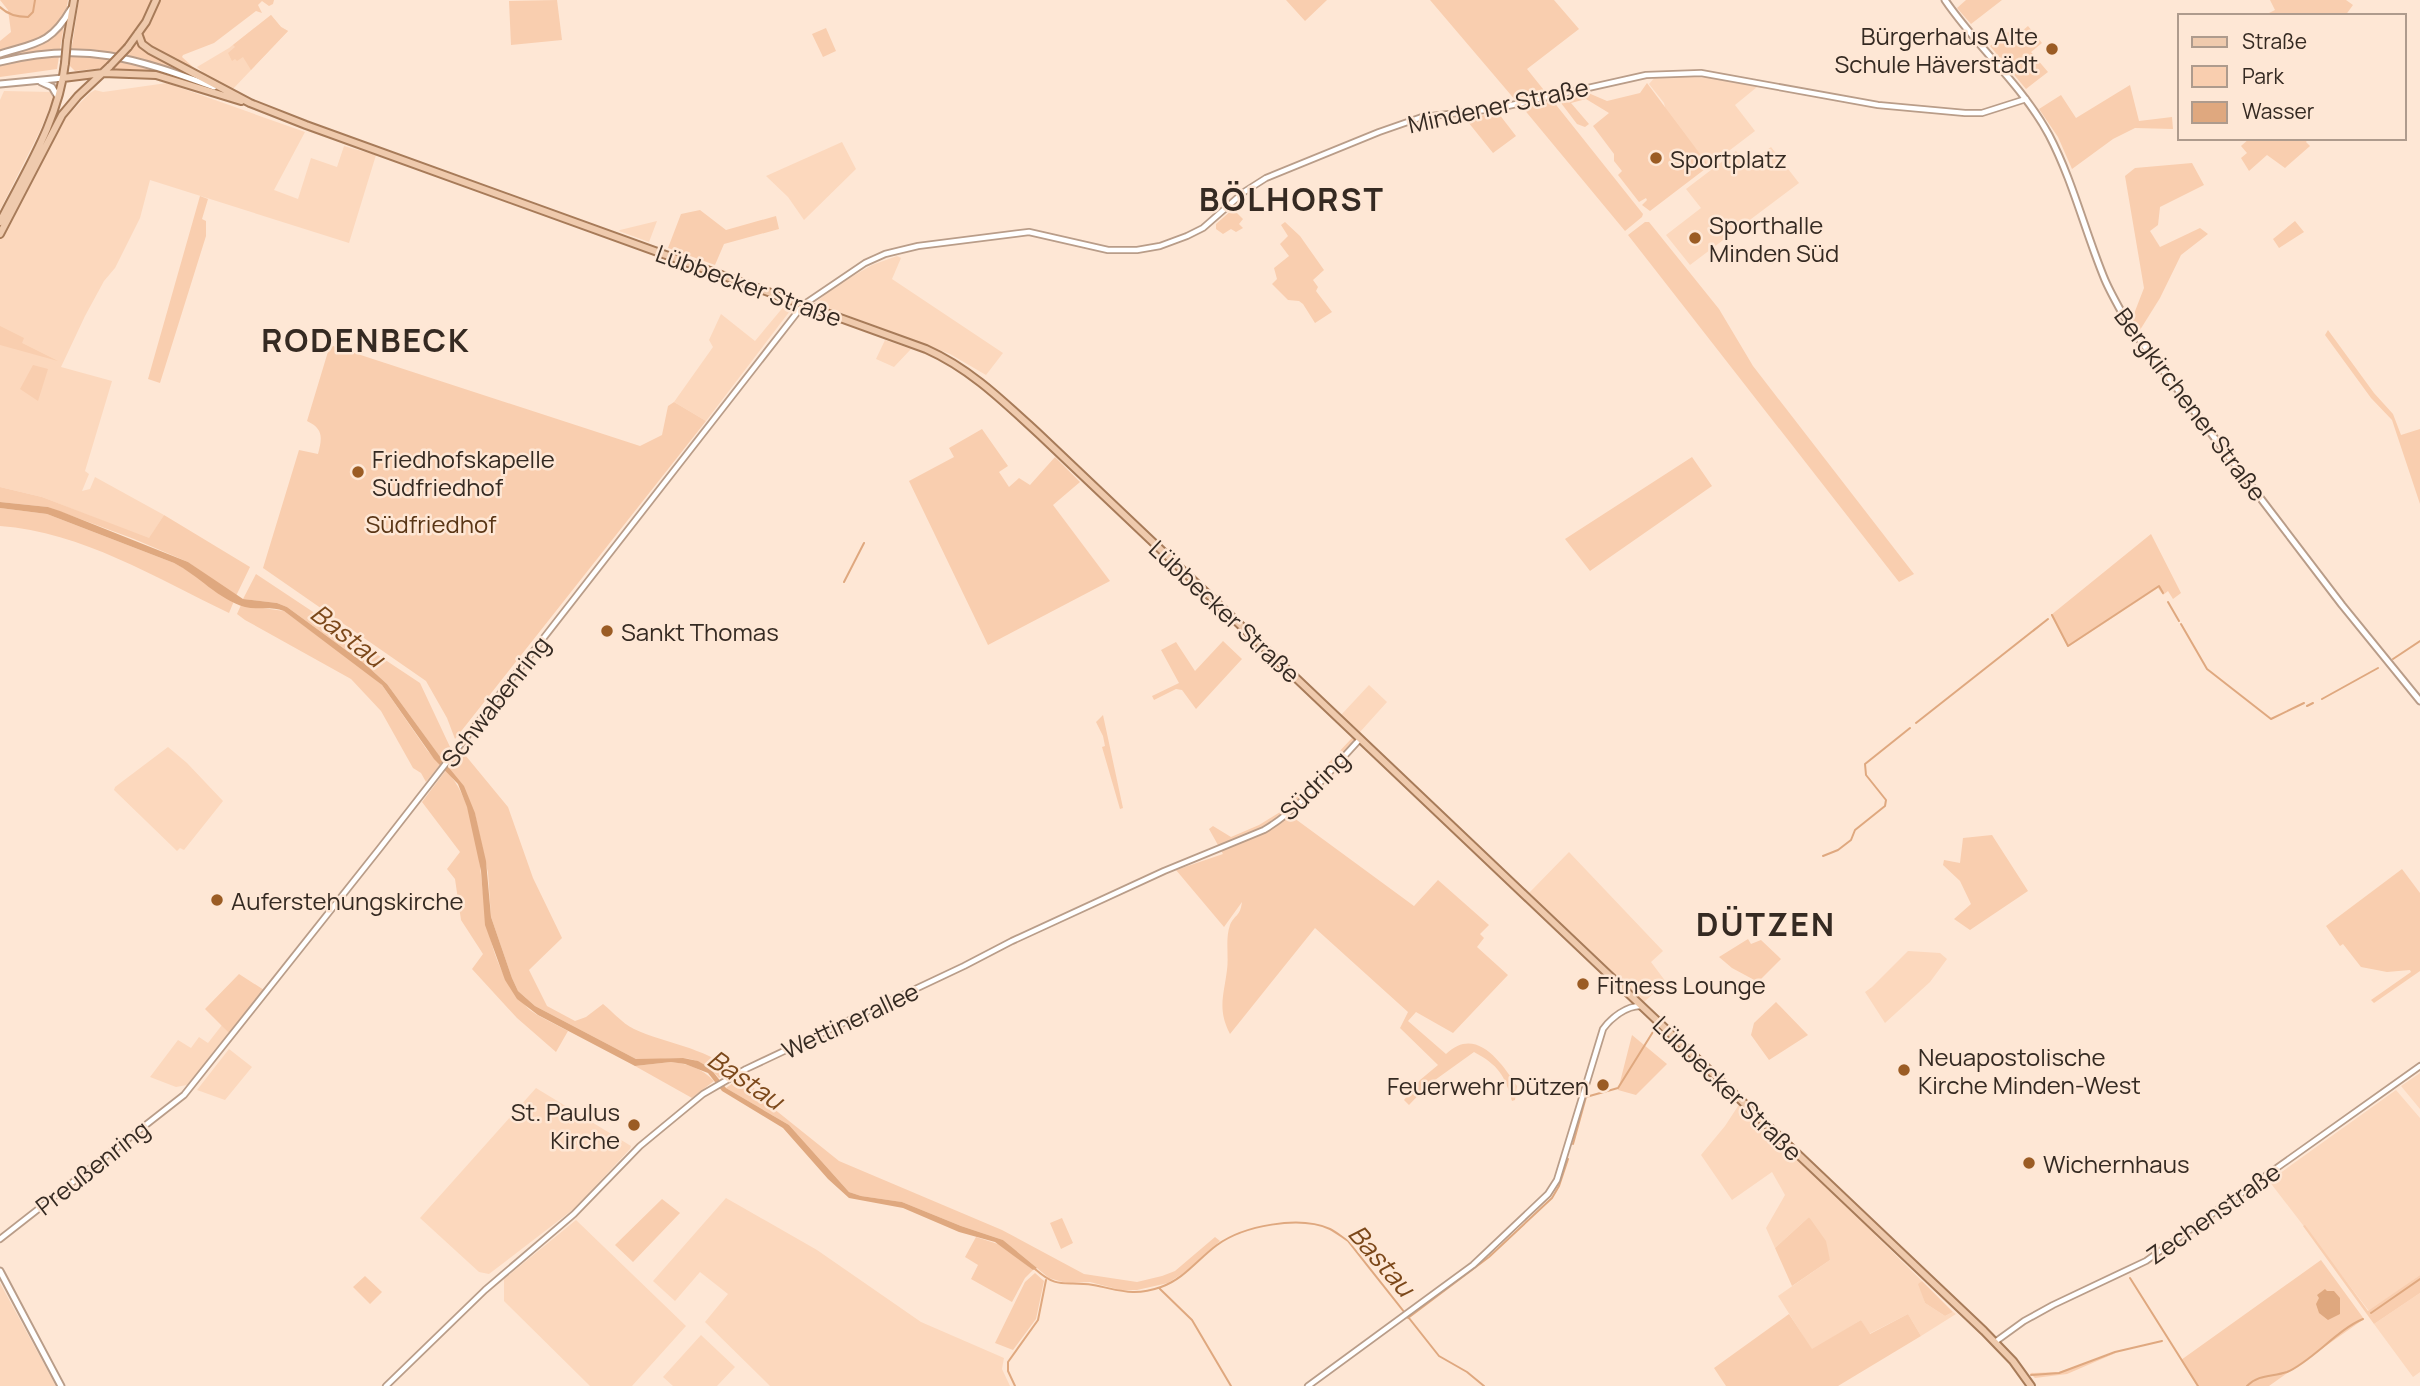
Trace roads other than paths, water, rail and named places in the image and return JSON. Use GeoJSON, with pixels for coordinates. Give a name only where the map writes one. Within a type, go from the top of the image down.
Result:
{"type":"FeatureCollection","features":[{"type":"Feature","properties":{"kind":"main road","name":"Bergkirchener Straße"},"geometry":{"type":"LineString","coordinates":[[1945,0],[1981,48],[2026,99],[2049,136],[2104,279],[2130,327],[2349,614],[2420,701]]}},
{"type":"Feature","properties":{"kind":"main road"},"geometry":{"type":"LineString","coordinates":[[0,234],[56,123],[72,102],[128,47],[156,3]]}},
{"type":"Feature","properties":{"kind":"main road"},"geometry":{"type":"LineString","coordinates":[[0,222],[41,140],[58,97],[73,4]]}},
{"type":"Feature","properties":{"kind":"main road"},"geometry":{"type":"LineString","coordinates":[[0,54],[52,35],[61,27],[73,4]]}},
{"type":"Feature","properties":{"kind":"main road","name":"Lübbecker Straße"},"geometry":{"type":"LineString","coordinates":[[140,31],[142,44],[150,50],[250,103]]}},
{"type":"Feature","properties":{"kind":"main road"},"geometry":{"type":"LineString","coordinates":[[0,62],[30,55],[66,52],[112,55],[143,62],[227,91]]}},
{"type":"Feature","properties":{"kind":"main road","name":"Lübbecker Straße"},"geometry":{"type":"LineString","coordinates":[[63,78],[103,73],[156,75],[250,103],[937,354],[958,365],[988,386],[1643,1007],[1995,1342],[2031,1386]]}},
{"type":"Feature","properties":{"kind":"main road"},"geometry":{"type":"LineString","coordinates":[[0,85],[63,78]]}},
{"type":"Feature","properties":{"kind":"main road"},"geometry":{"type":"LineString","coordinates":[[38,81],[50,85],[58,97]]}},
{"type":"Feature","properties":{"kind":"main road"},"geometry":{"type":"LineString","coordinates":[[0,1271],[61,1386]]}},
{"type":"Feature","properties":{"kind":"street","name":"Mindener Straße"},"geometry":{"type":"LineString","coordinates":[[803,305],[865,263],[885,254],[918,246],[1029,232],[1108,250],[1138,250],[1160,246],[1203,228],[1244,192],[1266,178],[1379,132],[1422,117],[1494,109],[1646,75],[1701,73],[1878,105],[1965,113],[1982,113],[2026,99]]}},
{"type":"Feature","properties":{"kind":"street","name":"Schwabenring"},"geometry":{"type":"LineString","coordinates":[[184,1094],[441,770],[803,305]]}},
{"type":"Feature","properties":{"kind":"street","name":"Südring"},"geometry":{"type":"LineString","coordinates":[[1227,845],[1278,822],[1360,738]]}},
{"type":"Feature","properties":{"kind":"street","name":"Wettinerallee"},"geometry":{"type":"LineString","coordinates":[[386,1386],[485,1290],[574,1214],[648,1139],[715,1087],[756,1064],[1111,895],[1227,845]]}},
{"type":"Feature","properties":{"kind":"street"},"geometry":{"type":"LineString","coordinates":[[1308,1386],[1481,1259],[1548,1194],[1560,1169],[1603,1029],[1611,1020],[1634,1006],[1643,1007]]}},
{"type":"Feature","properties":{"kind":"street","name":"Zechenstraße"},"geometry":{"type":"LineString","coordinates":[[1995,1342],[2053,1305],[2146,1261],[2420,1066]]}},
{"type":"Feature","properties":{"kind":"street","name":"Preußenring"},"geometry":{"type":"LineString","coordinates":[[0,1239],[184,1094]]}},
{"type":"Feature","properties":{"kind":"water"},"geometry":{"type":"Polygon","coordinates":[[[0,502],[48,507],[60,511],[188,562],[243,599],[277,603],[287,607],[365,664],[387,684],[464,786],[475,813],[486,861],[491,917],[518,991],[535,1006],[636,1059],[683,1058],[698,1061],[710,1068],[726,1088],[789,1125],[849,1192],[902,1202],[1003,1240],[1037,1268],[1033,1270],[995,1242],[959,1232],[903,1208],[849,1198],[828,1179],[783,1128],[722,1091],[708,1073],[671,1062],[635,1066],[538,1015],[517,999],[505,980],[485,925],[481,871],[467,807],[458,784],[434,759],[382,685],[284,611],[235,604],[174,563],[47,514],[0,508],[0,502]]]}},
{"type":"Feature","properties":{"kind":"water"},"geometry":{"type":"Polygon","coordinates":[[[2325,1289],[2334,1291],[2340,1298],[2340,1314],[2328,1320],[2319,1313],[2316,1304],[2319,1298],[2317,1295],[2325,1289]]]}},
{"type":"Feature","properties":{"kind":"waterway"},"geometry":{"type":"LineString","coordinates":[[0,7],[13,15],[28,17],[33,12],[35,0]]}},
{"type":"Feature","properties":{"kind":"waterway"},"geometry":{"type":"LineString","coordinates":[[844,582],[864,543]]}},
{"type":"Feature","properties":{"kind":"waterway"},"geometry":{"type":"LineString","coordinates":[[2052,615],[2068,646],[2159,586],[2163,593]]}},
{"type":"Feature","properties":{"kind":"waterway"},"geometry":{"type":"LineString","coordinates":[[2168,602],[2179,621]]}},
{"type":"Feature","properties":{"kind":"waterway"},"geometry":{"type":"LineString","coordinates":[[1916,723],[2048,619]]}},
{"type":"Feature","properties":{"kind":"waterway"},"geometry":{"type":"LineString","coordinates":[[2181,624],[2207,669],[2271,719],[2304,703]]}},
{"type":"Feature","properties":{"kind":"waterway"},"geometry":{"type":"LineString","coordinates":[[2393,659],[2420,641]]}},
{"type":"Feature","properties":{"kind":"waterway"},"geometry":{"type":"LineString","coordinates":[[2322,699],[2378,668]]}},
{"type":"Feature","properties":{"kind":"waterway"},"geometry":{"type":"LineString","coordinates":[[2307,706],[2313,703]]}},
{"type":"Feature","properties":{"kind":"waterway"},"geometry":{"type":"LineString","coordinates":[[1823,856],[1838,850],[1851,840],[1855,830],[1885,806],[1886,800],[1866,775],[1865,764],[1910,728]]}},
{"type":"Feature","properties":{"kind":"waterway"},"geometry":{"type":"LineString","coordinates":[[1573,1144],[1586,1097],[1618,1088],[1656,1027]]}},
{"type":"Feature","properties":{"kind":"waterway"},"geometry":{"type":"LineString","coordinates":[[1408,1318],[1489,1257],[1552,1198],[1568,1159]]}},
{"type":"Feature","properties":{"kind":"waterway","name":"Bastau"},"geometry":{"type":"LineString","coordinates":[[1034,1268],[1056,1282],[1142,1292],[1177,1279],[1217,1245],[1241,1233],[1287,1223],[1317,1225],[1330,1229],[1348,1241],[1439,1356],[1467,1372],[1484,1386]]}},
{"type":"Feature","properties":{"kind":"waterway"},"geometry":{"type":"LineString","coordinates":[[2130,1278],[2198,1386]]}},
{"type":"Feature","properties":{"kind":"waterway"},"geometry":{"type":"LineString","coordinates":[[2371,1313],[2420,1279]]}},
{"type":"Feature","properties":{"kind":"waterway"},"geometry":{"type":"LineString","coordinates":[[1015,1386],[1008,1371],[1008,1362],[1038,1320],[1046,1280]]}},
{"type":"Feature","properties":{"kind":"waterway"},"geometry":{"type":"LineString","coordinates":[[1160,1289],[1192,1320],[1231,1386]]}},
{"type":"Feature","properties":{"kind":"waterway"},"geometry":{"type":"LineString","coordinates":[[2247,1386],[2261,1378],[2296,1367],[2344,1330],[2363,1319]]}},
{"type":"Feature","properties":{"kind":"waterway"},"geometry":{"type":"LineString","coordinates":[[2031,1375],[2059,1373],[2115,1352],[2162,1341]]}},
{"type":"Feature","properties":{"kind":"place","name":"Bürgerhaus Alte Schule Häverstädt"},"geometry":{"type":"Point","coordinates":[2052,49]}},
{"type":"Feature","properties":{"kind":"place","name":"Sportplatz"},"geometry":{"type":"Point","coordinates":[1656,158]}},
{"type":"Feature","properties":{"kind":"place","name":"Sporthalle Minden Süd"},"geometry":{"type":"Point","coordinates":[1695,238]}},
{"type":"Feature","properties":{"kind":"place","name":"Friedhofskapelle Südfriedhof"},"geometry":{"type":"Point","coordinates":[358,472]}},
{"type":"Feature","properties":{"kind":"place","name":"Sankt Thomas"},"geometry":{"type":"Point","coordinates":[607,631]}},
{"type":"Feature","properties":{"kind":"place","name":"Auferstehungskirche"},"geometry":{"type":"Point","coordinates":[217,900]}},
{"type":"Feature","properties":{"kind":"place","name":"Fitness Lounge"},"geometry":{"type":"Point","coordinates":[1583,984]}},
{"type":"Feature","properties":{"kind":"place","name":"Neuapostolische Kirche Minden-West"},"geometry":{"type":"Point","coordinates":[1904,1070]}},
{"type":"Feature","properties":{"kind":"place","name":"Feuerwehr Dützen"},"geometry":{"type":"Point","coordinates":[1603,1085]}},
{"type":"Feature","properties":{"kind":"place","name":"St. Paulus Kirche"},"geometry":{"type":"Point","coordinates":[634,1125]}},
{"type":"Feature","properties":{"kind":"place","name":"Wichernhaus"},"geometry":{"type":"Point","coordinates":[2029,1163]}},
{"type":"Feature","properties":{"kind":"district","name":"BÖLHORST"},"geometry":{"type":"Point","coordinates":[1292,199]}},
{"type":"Feature","properties":{"kind":"district","name":"RODENBECK"},"geometry":{"type":"Point","coordinates":[366,340]}},
{"type":"Feature","properties":{"kind":"district","name":"DÜTZEN"},"geometry":{"type":"Point","coordinates":[1766,924]}},
{"type":"Feature","properties":{"kind":"park label","name":"Südfriedhof"},"geometry":{"type":"Point","coordinates":[431,523]}}]}
